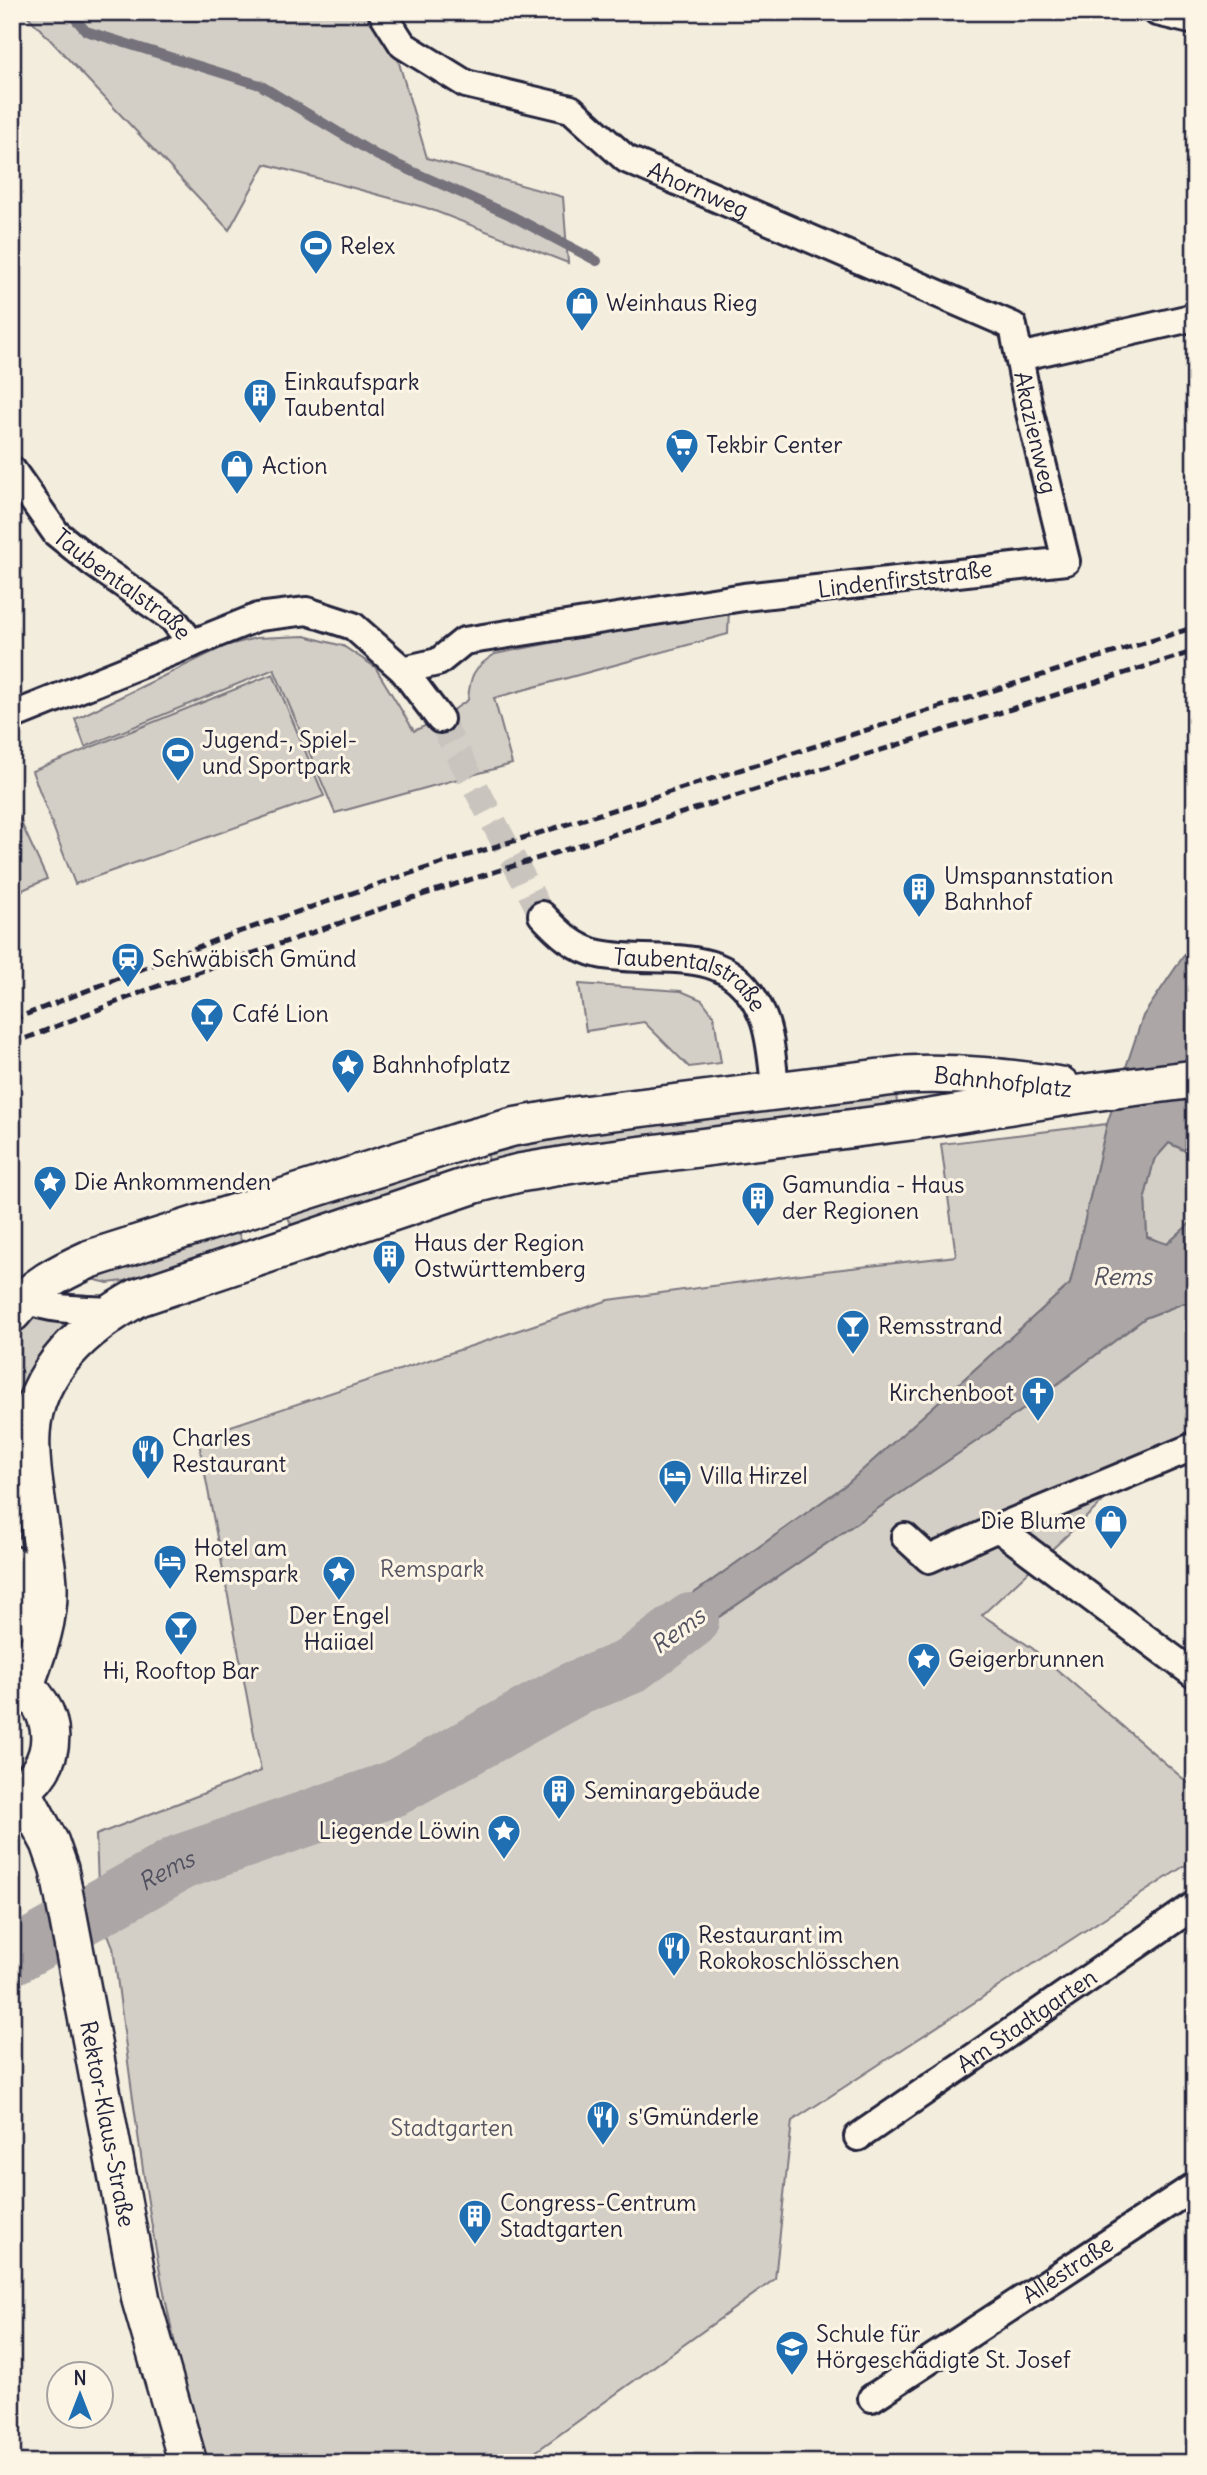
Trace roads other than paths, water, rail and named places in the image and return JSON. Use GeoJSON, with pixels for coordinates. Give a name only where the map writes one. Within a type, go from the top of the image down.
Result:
{"type":"FeatureCollection","features":[{"type":"Feature","properties":{"kind":"main road","name":"Bahnhofplatz"},"geometry":{"type":"LineString","coordinates":[[16,1301],[53,1275],[90,1259],[462,1140],[513,1127],[574,1116],[938,1073],[1026,1081],[1093,1092]]}},
{"type":"Feature","properties":{"kind":"main road"},"geometry":{"type":"LineString","coordinates":[[1093,1092],[1195,1079]]}},
{"type":"Feature","properties":{"kind":"main road","name":"Bahnhofplatz"},"geometry":{"type":"LineString","coordinates":[[19,1681],[43,1634],[48,1585],[32,1458],[33,1417],[38,1396],[48,1377],[89,1329],[114,1311],[152,1292],[475,1184],[519,1173],[911,1121],[1093,1092]]}},
{"type":"Feature","properties":{"kind":"main road"},"geometry":{"type":"LineString","coordinates":[[12,1565],[15,1588],[12,1620]]}},
{"type":"Feature","properties":{"kind":"main road"},"geometry":{"type":"LineString","coordinates":[[17,1793],[41,1770],[48,1757],[50,1743],[50,1726],[45,1711],[37,1697],[19,1681]]}},
{"type":"Feature","properties":{"kind":"main road","name":"Rektor-Klaus-Straße"},"geometry":{"type":"LineString","coordinates":[[17,1793],[50,1843],[59,1869],[141,2301],[188,2463]]}},
{"type":"Feature","properties":{"kind":"street","name":"Ahornweg"},"geometry":{"type":"LineString","coordinates":[[382,12],[403,45],[466,84],[571,109],[626,159],[1013,326],[1020,357]]}},
{"type":"Feature","properties":{"kind":"street"},"geometry":{"type":"LineString","coordinates":[[1157,12],[1195,21]]}},
{"type":"Feature","properties":{"kind":"street","name":"Akazienweg"},"geometry":{"type":"LineString","coordinates":[[1066,561],[1030,413],[1020,357],[1195,317]]}},
{"type":"Feature","properties":{"kind":"street","name":"Taubentalstraße"},"geometry":{"type":"LineString","coordinates":[[12,470],[56,533],[93,563],[173,619],[191,644],[258,617],[307,611],[353,626],[403,670],[440,719]]}},
{"type":"Feature","properties":{"kind":"street","name":"Lindenfirststraße"},"geometry":{"type":"LineString","coordinates":[[403,670],[438,662],[464,642],[744,597],[1066,561]]}},
{"type":"Feature","properties":{"kind":"street"},"geometry":{"type":"LineString","coordinates":[[12,716],[191,644]]}},
{"type":"Feature","properties":{"kind":"street","name":"Taubentalstraße"},"geometry":{"type":"LineString","coordinates":[[542,915],[564,938],[598,954],[695,960],[725,970],[750,991],[764,1019],[776,1091]]}},
{"type":"Feature","properties":{"kind":"street","name":"Bahnhofplatz"},"geometry":{"type":"LineString","coordinates":[[16,1301],[114,1311]]}},
{"type":"Feature","properties":{"kind":"street"},"geometry":{"type":"LineString","coordinates":[[905,1537],[929,1559],[1195,1446]]}},
{"type":"Feature","properties":{"kind":"street"},"geometry":{"type":"LineString","coordinates":[[998,1528],[1195,1675]]}},
{"type":"Feature","properties":{"kind":"street","name":"Am Stadtgarten"},"geometry":{"type":"LineString","coordinates":[[858,2137],[1195,1905]]}},
{"type":"Feature","properties":{"kind":"street","name":"Alléstraße"},"geometry":{"type":"LineString","coordinates":[[872,2398],[1195,2186]]}},
{"type":"Feature","properties":{"kind":"water","name":"Rems"},"geometry":{"type":"Polygon","coordinates":[[[1195,939],[1195,1162],[1191,1153],[1169,1143],[1154,1160],[1145,1197],[1147,1237],[1167,1244],[1195,1219],[1195,1304],[1184,1303],[1145,1318],[1031,1404],[666,1653],[629,1667],[632,1632],[679,1604],[847,1484],[1070,1284],[1107,1124],[1143,1016],[1195,939]]]}},
{"type":"Feature","properties":{"kind":"waterway"},"geometry":{"type":"LineString","coordinates":[[69,12],[86,31],[260,85],[378,156],[510,215],[597,261]]}},
{"type":"Feature","properties":{"kind":"waterway","name":"Rems"},"geometry":{"type":"LineString","coordinates":[[12,1957],[181,1862],[395,1788],[574,1689],[629,1667],[691,1621]]}},
{"type":"Feature","properties":{"kind":"tunnel"},"geometry":{"type":"LineString","coordinates":[[440,719],[542,915]]}},
{"type":"Feature","properties":{"kind":"railway"},"geometry":{"type":"LineString","coordinates":[[12,1020],[221,938],[405,875],[1195,627]]}},
{"type":"Feature","properties":{"kind":"railway"},"geometry":{"type":"LineString","coordinates":[[12,1044],[147,990],[412,898],[1195,651]]}},
{"type":"Feature","properties":{"kind":"place","name":"Relex"},"geometry":{"type":"Point","coordinates":[316,276]}},
{"type":"Feature","properties":{"kind":"place","name":"Weinhaus Rieg"},"geometry":{"type":"Point","coordinates":[582,333]}},
{"type":"Feature","properties":{"kind":"place","name":"Einkaufspark Taubental"},"geometry":{"type":"Point","coordinates":[260,425]}},
{"type":"Feature","properties":{"kind":"place","name":"Tekbir Center"},"geometry":{"type":"Point","coordinates":[682,475]}},
{"type":"Feature","properties":{"kind":"place","name":"Action"},"geometry":{"type":"Point","coordinates":[237,496]}},
{"type":"Feature","properties":{"kind":"place","name":"Jugend-, Spiel- und Sportpark"},"geometry":{"type":"Point","coordinates":[178,783]}},
{"type":"Feature","properties":{"kind":"place","name":"Umspannstation Bahnhof"},"geometry":{"type":"Point","coordinates":[919,919]}},
{"type":"Feature","properties":{"kind":"place","name":"Schwäbisch Gmünd"},"geometry":{"type":"Point","coordinates":[128,989]}},
{"type":"Feature","properties":{"kind":"place","name":"Café Lion"},"geometry":{"type":"Point","coordinates":[207,1044]}},
{"type":"Feature","properties":{"kind":"place","name":"Bahnhofplatz"},"geometry":{"type":"Point","coordinates":[348,1095]}},
{"type":"Feature","properties":{"kind":"place","name":"Die Ankommenden"},"geometry":{"type":"Point","coordinates":[50,1212]}},
{"type":"Feature","properties":{"kind":"place","name":"Gamundia - Haus der Regionen"},"geometry":{"type":"Point","coordinates":[758,1228]}},
{"type":"Feature","properties":{"kind":"place","name":"Haus der Region Ostwürttemberg"},"geometry":{"type":"Point","coordinates":[389,1286]}},
{"type":"Feature","properties":{"kind":"place","name":"Remsstrand"},"geometry":{"type":"Point","coordinates":[853,1356]}},
{"type":"Feature","properties":{"kind":"place","name":"Kirchenboot"},"geometry":{"type":"Point","coordinates":[1038,1423]}},
{"type":"Feature","properties":{"kind":"place","name":"Charles Restaurant"},"geometry":{"type":"Point","coordinates":[148,1481]}},
{"type":"Feature","properties":{"kind":"place","name":"Villa Hirzel"},"geometry":{"type":"Point","coordinates":[675,1506]}},
{"type":"Feature","properties":{"kind":"place","name":"Die Blume"},"geometry":{"type":"Point","coordinates":[1111,1551]}},
{"type":"Feature","properties":{"kind":"place","name":"Hotel am Remspark"},"geometry":{"type":"Point","coordinates":[170,1591]}},
{"type":"Feature","properties":{"kind":"place","name":"Der Engel Haiiael"},"geometry":{"type":"Point","coordinates":[339,1602]}},
{"type":"Feature","properties":{"kind":"place","name":"Hi, Rooftop Bar"},"geometry":{"type":"Point","coordinates":[181,1657]}},
{"type":"Feature","properties":{"kind":"place","name":"Geigerbrunnen"},"geometry":{"type":"Point","coordinates":[924,1689]}},
{"type":"Feature","properties":{"kind":"place","name":"Seminargebäude"},"geometry":{"type":"Point","coordinates":[559,1821]}},
{"type":"Feature","properties":{"kind":"place","name":"Liegende Löwin"},"geometry":{"type":"Point","coordinates":[504,1861]}},
{"type":"Feature","properties":{"kind":"place","name":"Restaurant im Rokokoschlösschen"},"geometry":{"type":"Point","coordinates":[674,1978]}},
{"type":"Feature","properties":{"kind":"place","name":"s'Gmünderle"},"geometry":{"type":"Point","coordinates":[603,2147]}},
{"type":"Feature","properties":{"kind":"place","name":"Congress-Centrum Stadtgarten"},"geometry":{"type":"Point","coordinates":[475,2246]}},
{"type":"Feature","properties":{"kind":"place","name":"Schule für Hörgeschädigte St. Josef"},"geometry":{"type":"Point","coordinates":[792,2377]}},
{"type":"Feature","properties":{"kind":"park label","name":"Remspark"},"geometry":{"type":"Point","coordinates":[432,1569]}},
{"type":"Feature","properties":{"kind":"park label","name":"Stadtgarten"},"geometry":{"type":"Point","coordinates":[452,2128]}}]}
